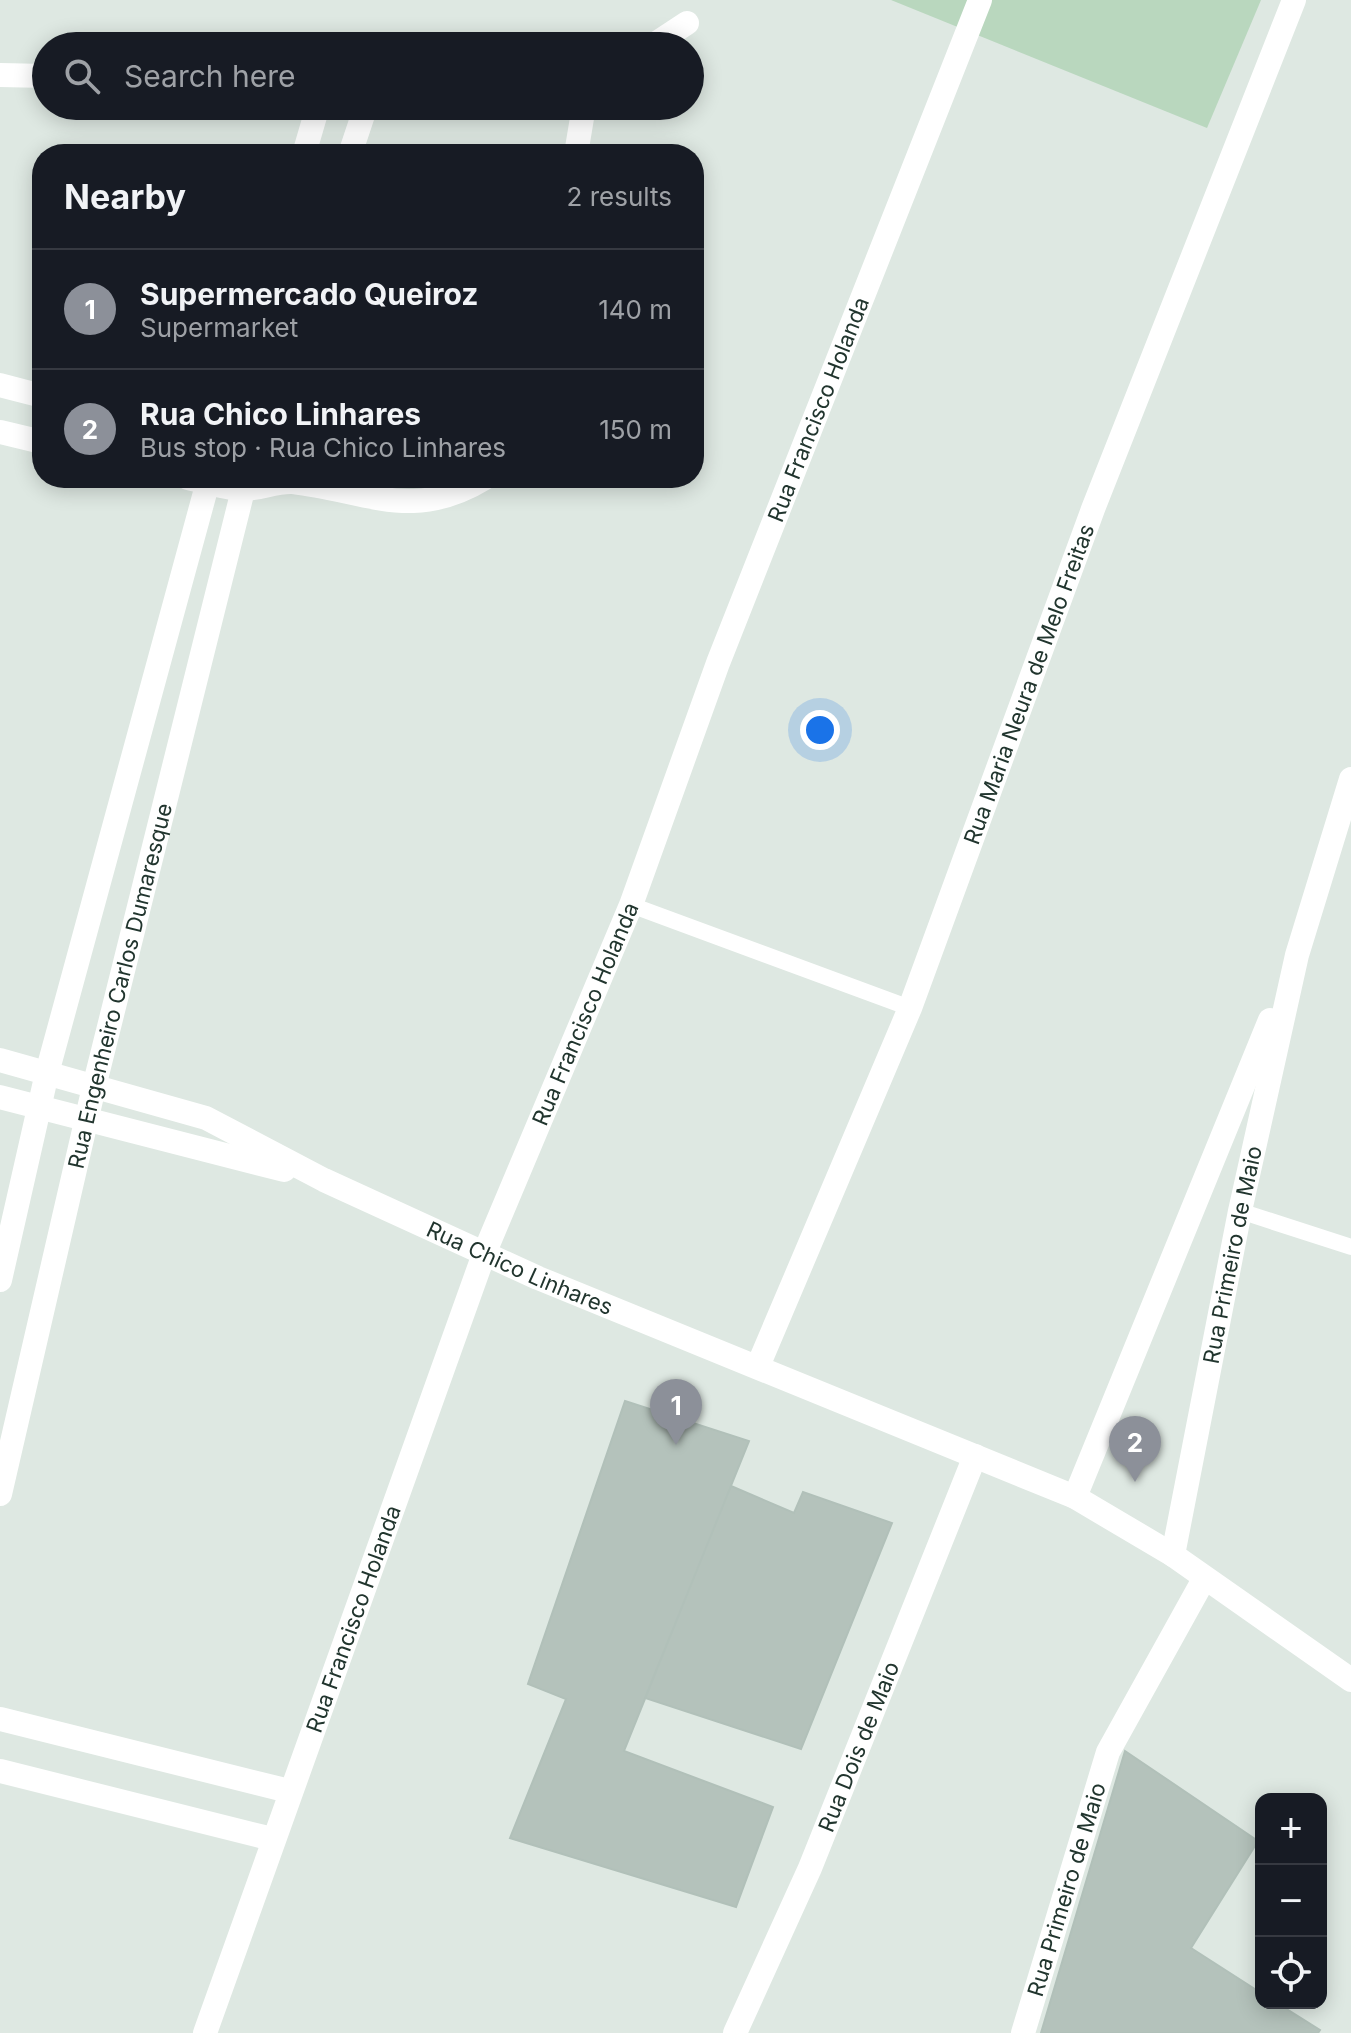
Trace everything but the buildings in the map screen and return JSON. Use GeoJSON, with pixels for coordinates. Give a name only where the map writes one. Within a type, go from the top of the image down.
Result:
{"type":"FeatureCollection","features":[{"type":"Feature","properties":{"kind":"street","name":"Rua Francisco Holanda"},"geometry":{"type":"LineString","coordinates":[[205,2033],[289,1791],[484,1254],[631,905],[718,663],[980,0]]}},
{"type":"Feature","properties":{"kind":"street","name":"Rua Maria Neura de Melo Freitas"},"geometry":{"type":"LineString","coordinates":[[758,1366],[910,1008],[1093,509],[1294,0]]}},
{"type":"Feature","properties":{"kind":"street"},"geometry":{"type":"LineString","coordinates":[[673,32],[687,23]]}},
{"type":"Feature","properties":{"kind":"street"},"geometry":{"type":"LineString","coordinates":[[0,75],[32,76]]}},
{"type":"Feature","properties":{"kind":"street"},"geometry":{"type":"LineString","coordinates":[[307,144],[314,120]]}},
{"type":"Feature","properties":{"kind":"street"},"geometry":{"type":"LineString","coordinates":[[353,144],[361,120]]}},
{"type":"Feature","properties":{"kind":"street"},"geometry":{"type":"LineString","coordinates":[[578,144],[582,120]]}},
{"type":"Feature","properties":{"kind":"street"},"geometry":{"type":"LineString","coordinates":[[0,385],[32,393]]}},
{"type":"Feature","properties":{"kind":"street"},"geometry":{"type":"LineString","coordinates":[[0,432],[32,440]]}},
{"type":"Feature","properties":{"kind":"street","name":"Rua Engenheiro Carlos Dumaresque"},"geometry":{"type":"LineString","coordinates":[[0,1280],[47,1073],[200,488]]}},
{"type":"Feature","properties":{"kind":"street","name":"Rua Engenheiro Carlos Dumaresque"},"geometry":{"type":"LineString","coordinates":[[0,1494],[4,1459],[94,1087],[244,488]]}},
{"type":"Feature","properties":{"kind":"street"},"geometry":{"type":"LineString","coordinates":[[328,488],[399,502],[436,501],[469,488]]}},
{"type":"Feature","properties":{"kind":"street","name":"Rua Primeiro de Maio"},"geometry":{"type":"LineString","coordinates":[[1173,1555],[1240,1211],[1297,955],[1351,779]]}},
{"type":"Feature","properties":{"kind":"street","name":"Rua Primeiro de Maio"},"geometry":{"type":"LineString","coordinates":[[1075,1497],[1297,955]]}},
{"type":"Feature","properties":{"kind":"street","name":"Rua Chico Linhares"},"geometry":{"type":"LineString","coordinates":[[0,1060],[206,1118],[324,1180],[484,1254],[1075,1497],[1173,1555],[1351,1680]]}},
{"type":"Feature","properties":{"kind":"street","name":"Rua Chico Linhares"},"geometry":{"type":"LineString","coordinates":[[0,1097],[324,1180]]}},
{"type":"Feature","properties":{"kind":"street","name":"Rua Dois de Maio"},"geometry":{"type":"LineString","coordinates":[[735,2033],[810,1868],[975,1456]]}},
{"type":"Feature","properties":{"kind":"street","name":"Rua Primeiro de Maio"},"geometry":{"type":"LineString","coordinates":[[1023,2033],[1108,1752],[1204,1579]]}},
{"type":"Feature","properties":{"kind":"street"},"geometry":{"type":"LineString","coordinates":[[0,1719],[289,1791]]}},
{"type":"Feature","properties":{"kind":"street"},"geometry":{"type":"LineString","coordinates":[[0,1771],[272,1839]]}},
{"type":"Feature","properties":{"kind":"lane"},"geometry":{"type":"LineString","coordinates":[[631,905],[910,1008]]}},
{"type":"Feature","properties":{"kind":"lane"},"geometry":{"type":"LineString","coordinates":[[1240,1211],[1351,1247]]}},
{"type":"Feature","properties":{"kind":"green space"},"geometry":{"type":"Polygon","coordinates":[[[891,0],[1261,0],[1207,128],[891,0]]]}},
{"type":"Feature","properties":{"kind":"place","name":"Supermercado Queiroz"},"geometry":{"type":"Point","coordinates":[676,1445]}},
{"type":"Feature","properties":{"kind":"place","name":"Rua Chico Linhares"},"geometry":{"type":"Point","coordinates":[1135,1482]}}]}
